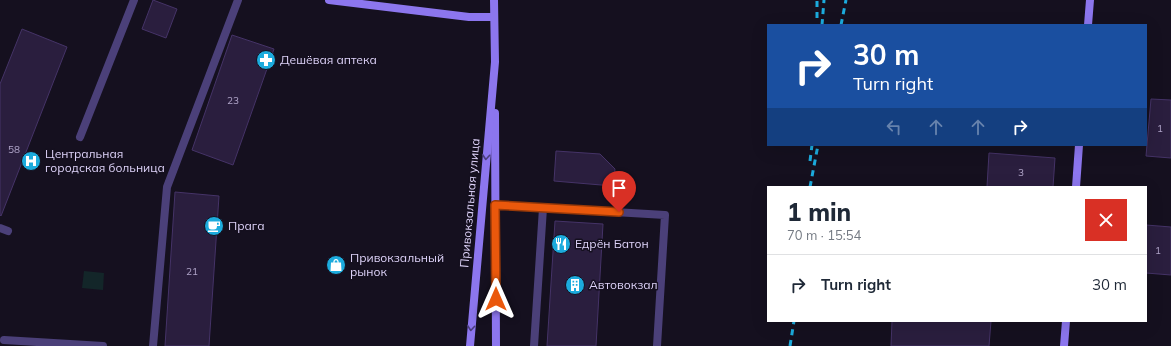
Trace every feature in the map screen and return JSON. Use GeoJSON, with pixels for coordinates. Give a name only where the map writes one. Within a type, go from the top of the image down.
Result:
{"type":"FeatureCollection","features":[{"type":"Feature","properties":{"kind":"street"},"geometry":{"type":"LineString","coordinates":[[329,0],[469,17],[494,17]]}},
{"type":"Feature","properties":{"kind":"street","name":"Привокзальная улица"},"geometry":{"type":"LineString","coordinates":[[494,0],[496,346]]}},
{"type":"Feature","properties":{"kind":"street"},"geometry":{"type":"LineString","coordinates":[[1088,24],[1090,0]]}},
{"type":"Feature","properties":{"kind":"street","name":"Привокзальная улица"},"geometry":{"type":"LineString","coordinates":[[470,346],[495,62]]}},
{"type":"Feature","properties":{"kind":"street"},"geometry":{"type":"LineString","coordinates":[[1076,186],[1079,146]]}},
{"type":"Feature","properties":{"kind":"street"},"geometry":{"type":"LineString","coordinates":[[1064,346],[1066,322]]}},
{"type":"Feature","properties":{"kind":"lane"},"geometry":{"type":"LineString","coordinates":[[80,137],[134,0]]}},
{"type":"Feature","properties":{"kind":"lane"},"geometry":{"type":"LineString","coordinates":[[153,346],[167,187],[238,0]]}},
{"type":"Feature","properties":{"kind":"lane"},"geometry":{"type":"LineString","coordinates":[[495,205],[665,215],[657,346]]}},
{"type":"Feature","properties":{"kind":"lane"},"geometry":{"type":"LineString","coordinates":[[534,346],[543,208]]}},
{"type":"Feature","properties":{"kind":"lane"},"geometry":{"type":"LineString","coordinates":[[0,228],[8,231]]}},
{"type":"Feature","properties":{"kind":"lane"},"geometry":{"type":"LineString","coordinates":[[4,340],[103,346]]}},
{"type":"Feature","properties":{"kind":"green space"},"geometry":{"type":"Polygon","coordinates":[[[84,271],[104,273],[103,290],[82,288],[84,271]]]}},
{"type":"Feature","properties":{"kind":"building"},"geometry":{"type":"Polygon","coordinates":[[[153,0],[177,9],[166,38],[142,29],[153,0]]]}},
{"type":"Feature","properties":{"kind":"building"},"geometry":{"type":"Polygon","coordinates":[[[22,29],[67,47],[1,216],[0,84],[22,29]]]}},
{"type":"Feature","properties":{"kind":"building"},"geometry":{"type":"Polygon","coordinates":[[[232,35],[274,49],[233,165],[192,150],[232,35]]]}},
{"type":"Feature","properties":{"kind":"building"},"geometry":{"type":"Polygon","coordinates":[[[1151,99],[1171,100],[1171,158],[1146,156],[1151,99]]]}},
{"type":"Feature","properties":{"kind":"building"},"geometry":{"type":"Polygon","coordinates":[[[556,151],[600,154],[615,169],[613,186],[554,181],[556,151]]]}},
{"type":"Feature","properties":{"kind":"building"},"geometry":{"type":"Polygon","coordinates":[[[989,153],[1055,158],[1053,186],[987,186],[989,153]]]}},
{"type":"Feature","properties":{"kind":"building"},"geometry":{"type":"Polygon","coordinates":[[[175,192],[219,196],[209,346],[165,346],[175,192]]]}},
{"type":"Feature","properties":{"kind":"building","name":"Автовокзал"},"geometry":{"type":"Polygon","coordinates":[[[555,221],[603,224],[596,346],[547,346],[555,221]]]}},
{"type":"Feature","properties":{"kind":"building"},"geometry":{"type":"Polygon","coordinates":[[[1147,225],[1171,227],[1171,275],[1147,273],[1147,225]]]}},
{"type":"Feature","properties":{"kind":"building"},"geometry":{"type":"Polygon","coordinates":[[[892,322],[991,322],[989,346],[891,346],[892,322]]]}},
{"type":"Feature","properties":{"kind":"railway"},"geometry":{"type":"LineString","coordinates":[[817,0],[817,18]]}},
{"type":"Feature","properties":{"kind":"railway"},"geometry":{"type":"LineString","coordinates":[[822,24],[824,0]]}},
{"type":"Feature","properties":{"kind":"railway"},"geometry":{"type":"LineString","coordinates":[[841,24],[846,0]]}},
{"type":"Feature","properties":{"kind":"railway"},"geometry":{"type":"LineString","coordinates":[[810,161],[812,146]]}},
{"type":"Feature","properties":{"kind":"railway"},"geometry":{"type":"LineString","coordinates":[[810,186],[818,146]]}},
{"type":"Feature","properties":{"kind":"railway"},"geometry":{"type":"LineString","coordinates":[[790,346],[794,322]]}},
{"type":"Feature","properties":{"kind":"place","name":"Дешёвая аптека"},"geometry":{"type":"Point","coordinates":[266,60]}},
{"type":"Feature","properties":{"kind":"place","name":"Центральная городская больница"},"geometry":{"type":"Point","coordinates":[31,161]}},
{"type":"Feature","properties":{"kind":"place","name":"Прага"},"geometry":{"type":"Point","coordinates":[214,226]}},
{"type":"Feature","properties":{"kind":"place","name":"Едрён Батон"},"geometry":{"type":"Point","coordinates":[561,244]}},
{"type":"Feature","properties":{"kind":"place","name":"Привокзальный рынок"},"geometry":{"type":"Point","coordinates":[336,265]}},
{"type":"Feature","properties":{"kind":"place","name":"Автовокзал"},"geometry":{"type":"Point","coordinates":[575,285]}},
{"type":"Feature","properties":{"kind":"route"},"geometry":{"type":"LineString","coordinates":[[496,299],[495,205],[619,212]]}}]}
